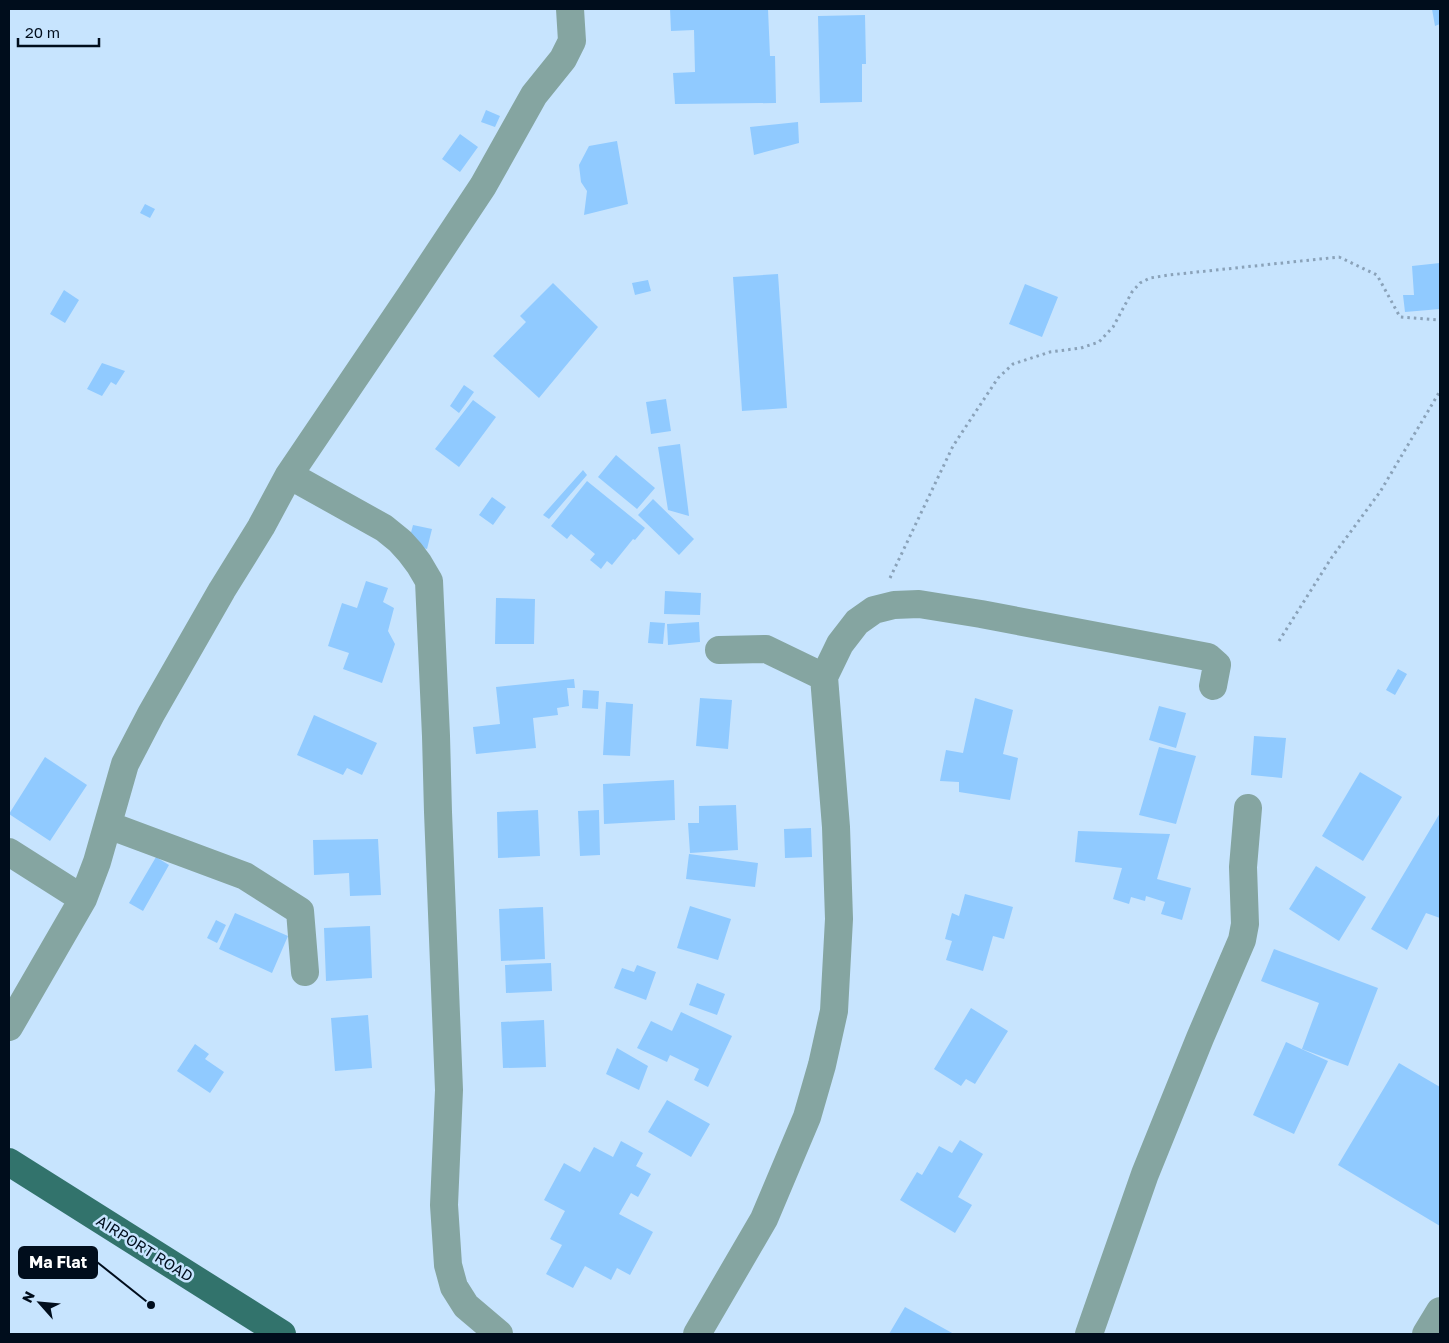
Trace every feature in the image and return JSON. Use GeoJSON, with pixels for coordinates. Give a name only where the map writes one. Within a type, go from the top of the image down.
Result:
{"type":"FeatureCollection","features":[{"type":"Feature","properties":{"kind":"main road","name":"AIRPORT ROAD"},"geometry":{"type":"LineString","coordinates":[[9,1162],[282,1334]]}},
{"type":"Feature","properties":{"kind":"street"},"geometry":{"type":"LineString","coordinates":[[9,1027],[83,899],[97,862],[125,764],[151,714],[222,590],[261,527],[288,475],[483,186],[534,95],[563,59],[572,41],[570,9]]}},
{"type":"Feature","properties":{"kind":"street"},"geometry":{"type":"LineString","coordinates":[[288,475],[384,528],[410,552],[429,582],[448,1080],[444,1205],[448,1265],[454,1287],[466,1306],[498,1334]]}},
{"type":"Feature","properties":{"kind":"street"},"geometry":{"type":"LineString","coordinates":[[698,1334],[764,1218],[807,1117],[822,1065],[834,1011],[838,919],[836,826],[824,677],[840,644],[857,622],[874,610],[919,604],[981,614],[1208,657],[1217,665],[1213,686]]}},
{"type":"Feature","properties":{"kind":"street"},"geometry":{"type":"LineString","coordinates":[[719,650],[766,649],[824,677]]}},
{"type":"Feature","properties":{"kind":"street"},"geometry":{"type":"LineString","coordinates":[[1089,1334],[1145,1174],[1242,940],[1246,924],[1243,868],[1248,808]]}},
{"type":"Feature","properties":{"kind":"street"},"geometry":{"type":"LineString","coordinates":[[108,825],[245,876],[300,910],[305,972]]}},
{"type":"Feature","properties":{"kind":"street"},"geometry":{"type":"LineString","coordinates":[[9,852],[83,899]]}},
{"type":"Feature","properties":{"kind":"street"},"geometry":{"type":"LineString","coordinates":[[1426,1334],[1440,1311]]}},
{"type":"Feature","properties":{"kind":"path"},"geometry":{"type":"LineString","coordinates":[[874,610],[953,446],[998,378],[1013,364],[1050,352],[1081,348],[1099,342],[1114,327],[1132,292],[1140,283],[1150,278],[1169,275],[1338,257],[1377,275],[1400,317],[1440,320]]}},
{"type":"Feature","properties":{"kind":"path"},"geometry":{"type":"LineString","coordinates":[[1279,641],[1332,557],[1380,492],[1440,391]]}},
{"type":"Feature","properties":{"kind":"building"},"geometry":{"type":"Polygon","coordinates":[[[670,9],[768,9],[770,56],[775,56],[776,103],[675,104],[673,73],[695,72],[694,30],[671,31],[670,9]]]}},
{"type":"Feature","properties":{"kind":"building"},"geometry":{"type":"Polygon","coordinates":[[[1432,9],[1440,9],[1440,24],[1435,26],[1432,9]]]}},
{"type":"Feature","properties":{"kind":"building"},"geometry":{"type":"Polygon","coordinates":[[[865,15],[866,64],[862,64],[862,102],[820,103],[818,16],[865,15]]]}},
{"type":"Feature","properties":{"kind":"building"},"geometry":{"type":"Polygon","coordinates":[[[486,110],[500,116],[495,127],[481,122],[486,110]]]}},
{"type":"Feature","properties":{"kind":"building"},"geometry":{"type":"Polygon","coordinates":[[[798,122],[799,143],[754,155],[750,127],[798,122]]]}},
{"type":"Feature","properties":{"kind":"building"},"geometry":{"type":"Polygon","coordinates":[[[460,134],[478,147],[460,172],[442,159],[460,134]]]}},
{"type":"Feature","properties":{"kind":"building"},"geometry":{"type":"Polygon","coordinates":[[[617,141],[628,204],[584,215],[587,191],[581,182],[579,165],[589,146],[617,141]]]}},
{"type":"Feature","properties":{"kind":"building"},"geometry":{"type":"Polygon","coordinates":[[[145,204],[155,209],[150,218],[140,213],[145,204]]]}},
{"type":"Feature","properties":{"kind":"building"},"geometry":{"type":"Polygon","coordinates":[[[1440,263],[1440,309],[1405,312],[1403,295],[1414,295],[1412,266],[1440,263]]]}},
{"type":"Feature","properties":{"kind":"building"},"geometry":{"type":"Polygon","coordinates":[[[778,274],[787,408],[742,411],[733,277],[778,274]]]}},
{"type":"Feature","properties":{"kind":"building"},"geometry":{"type":"Polygon","coordinates":[[[648,280],[651,291],[635,295],[632,283],[648,280]]]}},
{"type":"Feature","properties":{"kind":"building"},"geometry":{"type":"Polygon","coordinates":[[[553,283],[598,327],[539,398],[493,356],[526,322],[520,316],[553,283]]]}},
{"type":"Feature","properties":{"kind":"building"},"geometry":{"type":"Polygon","coordinates":[[[1025,284],[1058,297],[1042,337],[1009,324],[1025,284]]]}},
{"type":"Feature","properties":{"kind":"building"},"geometry":{"type":"Polygon","coordinates":[[[64,290],[79,300],[65,323],[50,314],[64,290]]]}},
{"type":"Feature","properties":{"kind":"building"},"geometry":{"type":"Polygon","coordinates":[[[102,363],[125,371],[116,385],[111,382],[102,396],[87,389],[102,363]]]}},
{"type":"Feature","properties":{"kind":"building"},"geometry":{"type":"Polygon","coordinates":[[[464,385],[474,392],[459,413],[450,406],[464,385]]]}},
{"type":"Feature","properties":{"kind":"building"},"geometry":{"type":"Polygon","coordinates":[[[666,399],[671,431],[651,434],[646,402],[666,399]]]}},
{"type":"Feature","properties":{"kind":"building"},"geometry":{"type":"Polygon","coordinates":[[[473,400],[496,417],[459,467],[435,449],[473,400]]]}},
{"type":"Feature","properties":{"kind":"building"},"geometry":{"type":"Polygon","coordinates":[[[680,444],[689,516],[668,510],[658,447],[680,444]]]}},
{"type":"Feature","properties":{"kind":"building"},"geometry":{"type":"Polygon","coordinates":[[[616,455],[655,488],[637,509],[598,477],[616,455]]]}},
{"type":"Feature","properties":{"kind":"building"},"geometry":{"type":"Polygon","coordinates":[[[583,470],[587,475],[549,519],[543,515],[583,470]]]}},
{"type":"Feature","properties":{"kind":"building"},"geometry":{"type":"Polygon","coordinates":[[[587,481],[645,528],[635,540],[633,539],[612,565],[607,561],[601,569],[590,560],[595,554],[571,534],[567,539],[551,526],[587,481]]]}},
{"type":"Feature","properties":{"kind":"building"},"geometry":{"type":"Polygon","coordinates":[[[492,497],[506,507],[493,525],[479,515],[492,497]]]}},
{"type":"Feature","properties":{"kind":"building"},"geometry":{"type":"Polygon","coordinates":[[[653,499],[694,539],[679,555],[638,515],[653,499]]]}},
{"type":"Feature","properties":{"kind":"building"},"geometry":{"type":"Polygon","coordinates":[[[413,525],[432,529],[427,549],[408,544],[413,525]]]}},
{"type":"Feature","properties":{"kind":"building"},"geometry":{"type":"Polygon","coordinates":[[[366,581],[388,588],[383,602],[394,608],[388,631],[395,644],[382,683],[343,669],[349,653],[328,646],[342,603],[357,608],[366,581]]]}},
{"type":"Feature","properties":{"kind":"building"},"geometry":{"type":"Polygon","coordinates":[[[665,591],[701,593],[700,615],[664,614],[665,591]]]}},
{"type":"Feature","properties":{"kind":"building"},"geometry":{"type":"Polygon","coordinates":[[[496,598],[535,599],[534,644],[495,644],[496,598]]]}},
{"type":"Feature","properties":{"kind":"building"},"geometry":{"type":"Polygon","coordinates":[[[650,622],[665,623],[663,644],[648,643],[650,622]]]}},
{"type":"Feature","properties":{"kind":"building"},"geometry":{"type":"Polygon","coordinates":[[[699,622],[700,642],[668,645],[667,624],[699,622]]]}},
{"type":"Feature","properties":{"kind":"building"},"geometry":{"type":"Polygon","coordinates":[[[1398,669],[1407,674],[1395,695],[1386,690],[1398,669]]]}},
{"type":"Feature","properties":{"kind":"building"},"geometry":{"type":"Polygon","coordinates":[[[574,679],[575,688],[567,688],[569,706],[557,708],[558,715],[533,718],[536,748],[476,754],[473,727],[500,724],[496,687],[574,679]]]}},
{"type":"Feature","properties":{"kind":"building"},"geometry":{"type":"Polygon","coordinates":[[[583,690],[599,691],[598,709],[582,708],[583,690]]]}},
{"type":"Feature","properties":{"kind":"building"},"geometry":{"type":"Polygon","coordinates":[[[700,698],[732,700],[728,749],[696,746],[700,698]]]}},
{"type":"Feature","properties":{"kind":"building"},"geometry":{"type":"Polygon","coordinates":[[[975,698],[1013,710],[1003,754],[1018,758],[1010,800],[959,792],[959,782],[940,781],[946,750],[963,753],[975,698]]]}},
{"type":"Feature","properties":{"kind":"building"},"geometry":{"type":"Polygon","coordinates":[[[606,702],[633,704],[630,756],[603,755],[606,702]]]}},
{"type":"Feature","properties":{"kind":"building"},"geometry":{"type":"Polygon","coordinates":[[[1159,706],[1186,713],[1176,748],[1149,740],[1159,706]]]}},
{"type":"Feature","properties":{"kind":"building"},"geometry":{"type":"Polygon","coordinates":[[[314,715],[377,743],[362,775],[347,768],[343,775],[297,755],[314,715]]]}},
{"type":"Feature","properties":{"kind":"building"},"geometry":{"type":"Polygon","coordinates":[[[1254,736],[1286,738],[1282,778],[1251,775],[1254,736]]]}},
{"type":"Feature","properties":{"kind":"building"},"geometry":{"type":"Polygon","coordinates":[[[1159,747],[1196,756],[1176,824],[1139,815],[1159,747]]]}},
{"type":"Feature","properties":{"kind":"building"},"geometry":{"type":"Polygon","coordinates":[[[45,757],[87,785],[50,841],[9,814],[45,757]]]}},
{"type":"Feature","properties":{"kind":"building"},"geometry":{"type":"Polygon","coordinates":[[[1360,772],[1402,797],[1363,861],[1322,836],[1360,772]]]}},
{"type":"Feature","properties":{"kind":"building"},"geometry":{"type":"Polygon","coordinates":[[[674,780],[675,820],[604,824],[603,784],[674,780]]]}},
{"type":"Feature","properties":{"kind":"building"},"geometry":{"type":"Polygon","coordinates":[[[736,805],[738,850],[690,853],[688,823],[699,823],[699,806],[736,805]]]}},
{"type":"Feature","properties":{"kind":"building"},"geometry":{"type":"Polygon","coordinates":[[[538,810],[540,856],[498,858],[497,812],[538,810]]]}},
{"type":"Feature","properties":{"kind":"building"},"geometry":{"type":"Polygon","coordinates":[[[599,810],[600,855],[580,856],[578,811],[599,810]]]}},
{"type":"Feature","properties":{"kind":"building"},"geometry":{"type":"Polygon","coordinates":[[[1440,813],[1440,918],[1426,913],[1407,950],[1371,929],[1440,813]]]}},
{"type":"Feature","properties":{"kind":"building"},"geometry":{"type":"Polygon","coordinates":[[[811,828],[812,857],[785,858],[784,829],[811,828]]]}},
{"type":"Feature","properties":{"kind":"building"},"geometry":{"type":"Polygon","coordinates":[[[1078,831],[1170,834],[1157,879],[1191,888],[1182,920],[1161,914],[1165,902],[1146,896],[1145,901],[1131,897],[1129,904],[1113,899],[1122,868],[1075,862],[1078,831]]]}},
{"type":"Feature","properties":{"kind":"building"},"geometry":{"type":"Polygon","coordinates":[[[378,839],[381,895],[350,896],[349,873],[314,875],[313,840],[378,839]]]}},
{"type":"Feature","properties":{"kind":"building"},"geometry":{"type":"Polygon","coordinates":[[[689,854],[758,863],[755,887],[686,879],[689,854]]]}},
{"type":"Feature","properties":{"kind":"building"},"geometry":{"type":"Polygon","coordinates":[[[156,857],[169,865],[143,911],[129,903],[156,857]]]}},
{"type":"Feature","properties":{"kind":"building"},"geometry":{"type":"Polygon","coordinates":[[[1316,866],[1366,897],[1339,941],[1289,909],[1316,866]]]}},
{"type":"Feature","properties":{"kind":"building"},"geometry":{"type":"Polygon","coordinates":[[[965,894],[1013,907],[1004,939],[993,936],[983,971],[946,960],[952,941],[945,939],[952,913],[959,916],[965,894]]]}},
{"type":"Feature","properties":{"kind":"building"},"geometry":{"type":"Polygon","coordinates":[[[690,906],[731,919],[718,960],[677,948],[690,906]]]}},
{"type":"Feature","properties":{"kind":"building"},"geometry":{"type":"Polygon","coordinates":[[[543,907],[545,959],[501,961],[499,909],[543,907]]]}},
{"type":"Feature","properties":{"kind":"building"},"geometry":{"type":"Polygon","coordinates":[[[235,913],[288,936],[272,973],[219,949],[235,913]]]}},
{"type":"Feature","properties":{"kind":"building"},"geometry":{"type":"Polygon","coordinates":[[[216,920],[226,925],[217,943],[207,938],[216,920]]]}},
{"type":"Feature","properties":{"kind":"building"},"geometry":{"type":"Polygon","coordinates":[[[370,926],[372,978],[326,981],[324,928],[370,926]]]}},
{"type":"Feature","properties":{"kind":"building"},"geometry":{"type":"Polygon","coordinates":[[[1274,949],[1378,988],[1348,1066],[1302,1049],[1319,1003],[1261,981],[1274,949]]]}},
{"type":"Feature","properties":{"kind":"building"},"geometry":{"type":"Polygon","coordinates":[[[551,963],[552,991],[506,993],[505,965],[551,963]]]}},
{"type":"Feature","properties":{"kind":"building"},"geometry":{"type":"Polygon","coordinates":[[[637,965],[656,972],[646,1000],[614,988],[622,968],[634,972],[637,965]]]}},
{"type":"Feature","properties":{"kind":"building"},"geometry":{"type":"Polygon","coordinates":[[[697,983],[725,994],[717,1015],[689,1005],[697,983]]]}},
{"type":"Feature","properties":{"kind":"building"},"geometry":{"type":"Polygon","coordinates":[[[971,1008],[1008,1031],[975,1084],[966,1079],[961,1086],[934,1069],[971,1008]]]}},
{"type":"Feature","properties":{"kind":"building"},"geometry":{"type":"Polygon","coordinates":[[[681,1012],[732,1036],[708,1087],[694,1080],[699,1069],[670,1055],[667,1062],[637,1048],[651,1021],[672,1031],[681,1012]]]}},
{"type":"Feature","properties":{"kind":"building"},"geometry":{"type":"Polygon","coordinates":[[[368,1015],[372,1068],[335,1071],[331,1018],[368,1015]]]}},
{"type":"Feature","properties":{"kind":"building"},"geometry":{"type":"Polygon","coordinates":[[[544,1020],[546,1067],[503,1068],[501,1022],[544,1020]]]}},
{"type":"Feature","properties":{"kind":"building"},"geometry":{"type":"Polygon","coordinates":[[[1286,1042],[1328,1061],[1294,1134],[1253,1115],[1286,1042]]]}},
{"type":"Feature","properties":{"kind":"building"},"geometry":{"type":"Polygon","coordinates":[[[195,1044],[209,1054],[205,1059],[224,1072],[210,1093],[177,1071],[195,1044]]]}},
{"type":"Feature","properties":{"kind":"building"},"geometry":{"type":"Polygon","coordinates":[[[617,1048],[648,1066],[639,1090],[606,1074],[617,1048]]]}},
{"type":"Feature","properties":{"kind":"building"},"geometry":{"type":"Polygon","coordinates":[[[1399,1063],[1440,1087],[1440,1226],[1338,1165],[1399,1063]]]}},
{"type":"Feature","properties":{"kind":"building"},"geometry":{"type":"Polygon","coordinates":[[[667,1100],[710,1124],[691,1157],[648,1132],[667,1100]]]}},
{"type":"Feature","properties":{"kind":"building"},"geometry":{"type":"Polygon","coordinates":[[[960,1140],[983,1154],[958,1197],[972,1205],[955,1233],[900,1200],[917,1172],[922,1175],[939,1146],[952,1153],[960,1140]]]}},
{"type":"Feature","properties":{"kind":"building"},"geometry":{"type":"Polygon","coordinates":[[[621,1141],[643,1153],[636,1166],[651,1174],[638,1197],[631,1193],[619,1214],[653,1232],[630,1275],[617,1268],[611,1280],[585,1266],[573,1288],[546,1274],[562,1245],[550,1239],[565,1211],[544,1200],[564,1163],[580,1172],[594,1147],[613,1157],[621,1141]]]}},
{"type":"Feature","properties":{"kind":"building"},"geometry":{"type":"Polygon","coordinates":[[[905,1307],[954,1334],[889,1334],[905,1307]]]}},
{"type":"Feature","properties":{"kind":"place","name":"Ma Flat"},"geometry":{"type":"Point","coordinates":[151,1305]}}]}
